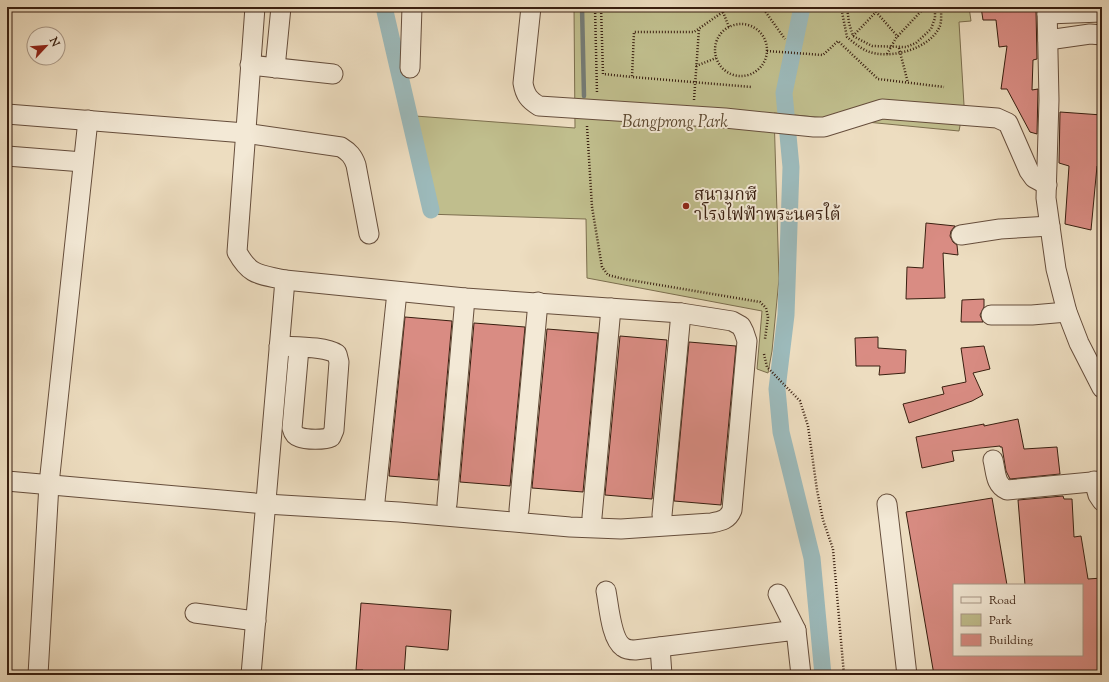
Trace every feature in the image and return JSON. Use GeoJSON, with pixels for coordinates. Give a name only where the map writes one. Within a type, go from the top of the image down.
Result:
{"type":"FeatureCollection","features":[{"type":"Feature","properties":{"kind":"street"},"geometry":{"type":"LineString","coordinates":[[7,482],[48,484],[266,504],[399,512],[570,528],[621,529],[711,523],[724,520],[729,516],[732,510],[747,340],[741,326],[732,321],[681,313],[465,298],[285,280],[253,272],[244,264],[237,252],[255,7]]}},
{"type":"Feature","properties":{"kind":"street"},"geometry":{"type":"LineString","coordinates":[[275,68],[281,7]]}},
{"type":"Feature","properties":{"kind":"street"},"geometry":{"type":"LineString","coordinates":[[410,68],[412,7]]}},
{"type":"Feature","properties":{"kind":"street"},"geometry":{"type":"LineString","coordinates":[[530,7],[523,83],[524,92],[529,100],[539,106],[694,116],[824,127],[882,109],[997,118],[1008,123],[1031,174],[1034,178],[1047,185]]}},
{"type":"Feature","properties":{"kind":"street"},"geometry":{"type":"LineString","coordinates":[[1102,12],[1047,10],[1049,100],[1046,198],[1056,269],[1067,312],[1079,343],[1102,388]]}},
{"type":"Feature","properties":{"kind":"street"},"geometry":{"type":"LineString","coordinates":[[1048,40],[1090,34],[1102,35]]}},
{"type":"Feature","properties":{"kind":"street"},"geometry":{"type":"LineString","coordinates":[[250,65],[333,74]]}},
{"type":"Feature","properties":{"kind":"street"},"geometry":{"type":"LineString","coordinates":[[7,114],[246,132],[342,147],[354,158],[369,234]]}},
{"type":"Feature","properties":{"kind":"street"},"geometry":{"type":"LineString","coordinates":[[38,675],[48,484],[88,120]]}},
{"type":"Feature","properties":{"kind":"street"},"geometry":{"type":"LineString","coordinates":[[7,156],[83,162]]}},
{"type":"Feature","properties":{"kind":"street"},"geometry":{"type":"LineString","coordinates":[[961,235],[1000,229],[1050,226]]}},
{"type":"Feature","properties":{"kind":"street"},"geometry":{"type":"LineString","coordinates":[[251,675],[285,280]]}},
{"type":"Feature","properties":{"kind":"street"},"geometry":{"type":"LineString","coordinates":[[375,501],[397,292]]}},
{"type":"Feature","properties":{"kind":"street"},"geometry":{"type":"LineString","coordinates":[[447,504],[465,298]]}},
{"type":"Feature","properties":{"kind":"street"},"geometry":{"type":"LineString","coordinates":[[519,510],[538,302]]}},
{"type":"Feature","properties":{"kind":"street"},"geometry":{"type":"LineString","coordinates":[[592,517],[611,308]]}},
{"type":"Feature","properties":{"kind":"street"},"geometry":{"type":"LineString","coordinates":[[991,315],[1032,315],[1067,312]]}},
{"type":"Feature","properties":{"kind":"street"},"geometry":{"type":"LineString","coordinates":[[662,515],[681,313]]}},
{"type":"Feature","properties":{"kind":"street"},"geometry":{"type":"LineString","coordinates":[[279,346],[331,350],[337,354],[339,362],[334,430],[331,437],[326,439],[299,437],[294,433],[292,428],[299,348]]}},
{"type":"Feature","properties":{"kind":"street"},"geometry":{"type":"LineString","coordinates":[[993,460],[998,482],[1001,488],[1007,490],[1098,481],[1098,495],[1102,500]]}},
{"type":"Feature","properties":{"kind":"street"},"geometry":{"type":"LineString","coordinates":[[886,504],[907,675]]}},
{"type":"Feature","properties":{"kind":"street"},"geometry":{"type":"LineString","coordinates":[[606,591],[614,635],[619,644],[625,649],[635,650],[796,630]]}},
{"type":"Feature","properties":{"kind":"street"},"geometry":{"type":"LineString","coordinates":[[778,594],[796,630],[801,675]]}},
{"type":"Feature","properties":{"kind":"street"},"geometry":{"type":"LineString","coordinates":[[195,613],[256,621]]}},
{"type":"Feature","properties":{"kind":"street"},"geometry":{"type":"LineString","coordinates":[[660,647],[662,675]]}},
{"type":"Feature","properties":{"kind":"path"},"geometry":{"type":"LineString","coordinates":[[602,7],[603,74],[752,87]]}},
{"type":"Feature","properties":{"kind":"path"},"geometry":{"type":"LineString","coordinates":[[632,77],[634,32],[694,32],[730,7]]}},
{"type":"Feature","properties":{"kind":"path"},"geometry":{"type":"LineString","coordinates":[[762,7],[786,39]]}},
{"type":"Feature","properties":{"kind":"path"},"geometry":{"type":"LineString","coordinates":[[841,7],[847,37],[868,52],[887,54],[906,52],[918,48],[932,37],[939,28],[941,7]]}},
{"type":"Feature","properties":{"kind":"path"},"geometry":{"type":"LineString","coordinates":[[847,7],[849,23],[853,36],[872,46],[891,48],[906,48],[916,42],[931,29],[935,18],[936,7]]}},
{"type":"Feature","properties":{"kind":"path"},"geometry":{"type":"LineString","coordinates":[[872,7],[898,37]]}},
{"type":"Feature","properties":{"kind":"path"},"geometry":{"type":"LineString","coordinates":[[887,54],[898,37],[925,7]]}},
{"type":"Feature","properties":{"kind":"path"},"geometry":{"type":"LineString","coordinates":[[723,12],[729,27]]}},
{"type":"Feature","properties":{"kind":"path"},"geometry":{"type":"LineString","coordinates":[[853,36],[876,12]]}},
{"type":"Feature","properties":{"kind":"path"},"geometry":{"type":"LineString","coordinates":[[742,24],[750,26],[757,30],[766,43],[767,52],[761,66],[755,72],[747,76],[729,74],[722,69],[716,58],[715,52],[719,35],[729,27],[742,24]]}},
{"type":"Feature","properties":{"kind":"path"},"geometry":{"type":"LineString","coordinates":[[694,116],[699,29]]}},
{"type":"Feature","properties":{"kind":"path"},"geometry":{"type":"LineString","coordinates":[[767,52],[823,55],[838,41],[878,79],[944,87]]}},
{"type":"Feature","properties":{"kind":"path"},"geometry":{"type":"LineString","coordinates":[[899,48],[908,83]]}},
{"type":"Feature","properties":{"kind":"path"},"geometry":{"type":"LineString","coordinates":[[696,66],[716,58]]}},
{"type":"Feature","properties":{"kind":"green space","name":"Bangprong Park"},"geometry":{"type":"Polygon","coordinates":[[[574,7],[969,7],[971,21],[959,22],[964,105],[959,131],[774,113],[779,279],[772,351],[768,373],[757,369],[762,311],[587,278],[586,219],[425,214],[402,115],[575,128],[574,7]]]}},
{"type":"Feature","properties":{"kind":"building"},"geometry":{"type":"Polygon","coordinates":[[[981,7],[1004,7],[1017,8],[1017,11],[1036,11],[1037,59],[1033,60],[1032,90],[1038,89],[1037,134],[1030,132],[1007,89],[1001,89],[1007,46],[999,47],[996,20],[983,20],[981,7]]]}},
{"type":"Feature","properties":{"kind":"building"},"geometry":{"type":"Polygon","coordinates":[[[1060,112],[1102,115],[1100,166],[1097,166],[1091,230],[1065,224],[1069,166],[1059,163],[1060,112]]]}},
{"type":"Feature","properties":{"kind":"building"},"geometry":{"type":"Polygon","coordinates":[[[926,223],[955,226],[951,231],[950,236],[953,242],[957,245],[958,255],[943,253],[945,298],[906,299],[907,267],[923,268],[926,223]]]}},
{"type":"Feature","properties":{"kind":"building"},"geometry":{"type":"Polygon","coordinates":[[[984,299],[984,307],[980,315],[983,322],[961,322],[962,300],[984,299]]]}},
{"type":"Feature","properties":{"kind":"building"},"geometry":{"type":"Polygon","coordinates":[[[405,317],[452,321],[438,480],[389,476],[405,317]]]}},
{"type":"Feature","properties":{"kind":"building"},"geometry":{"type":"Polygon","coordinates":[[[474,323],[525,327],[510,486],[460,482],[474,323]]]}},
{"type":"Feature","properties":{"kind":"building"},"geometry":{"type":"Polygon","coordinates":[[[547,329],[598,333],[583,492],[532,488],[547,329]]]}},
{"type":"Feature","properties":{"kind":"building"},"geometry":{"type":"Polygon","coordinates":[[[620,336],[667,340],[652,499],[605,495],[620,336]]]}},
{"type":"Feature","properties":{"kind":"building"},"geometry":{"type":"Polygon","coordinates":[[[878,337],[878,348],[906,350],[905,373],[879,375],[880,366],[856,366],[855,338],[878,337]]]}},
{"type":"Feature","properties":{"kind":"building"},"geometry":{"type":"Polygon","coordinates":[[[689,342],[736,346],[721,505],[674,501],[689,342]]]}},
{"type":"Feature","properties":{"kind":"building"},"geometry":{"type":"Polygon","coordinates":[[[984,346],[990,369],[973,373],[983,395],[972,401],[909,423],[903,404],[944,394],[942,387],[966,382],[961,348],[984,346]]]}},
{"type":"Feature","properties":{"kind":"building"},"geometry":{"type":"Polygon","coordinates":[[[1018,419],[1024,449],[1057,447],[1060,474],[1010,479],[1006,471],[1002,447],[1000,446],[952,451],[954,461],[922,468],[916,437],[1018,419]]]}},
{"type":"Feature","properties":{"kind":"building"},"geometry":{"type":"Polygon","coordinates":[[[1063,496],[1064,499],[1072,499],[1074,537],[1081,536],[1088,579],[1102,578],[1102,675],[934,675],[906,512],[992,498],[1007,584],[953,584],[953,656],[1083,656],[1083,584],[1025,584],[1018,500],[1063,496]]]}},
{"type":"Feature","properties":{"kind":"building"},"geometry":{"type":"Polygon","coordinates":[[[361,603],[451,610],[448,650],[406,646],[404,675],[363,675],[363,670],[356,670],[361,603]]]}},
{"type":"Feature","properties":{"kind":"waterway"},"geometry":{"type":"LineString","coordinates":[[384,7],[431,210]]}},
{"type":"Feature","properties":{"kind":"waterway"},"geometry":{"type":"LineString","coordinates":[[582,7],[584,96]]}},
{"type":"Feature","properties":{"kind":"waterway"},"geometry":{"type":"LineString","coordinates":[[802,7],[784,93],[791,167],[786,315],[777,389],[781,432],[812,558],[823,675]]}},
{"type":"Feature","properties":{"kind":"place","name":"สนามกฬี าโรงไฟฟ้าพระนครใต้"},"geometry":{"type":"Point","coordinates":[686,206]}}]}
